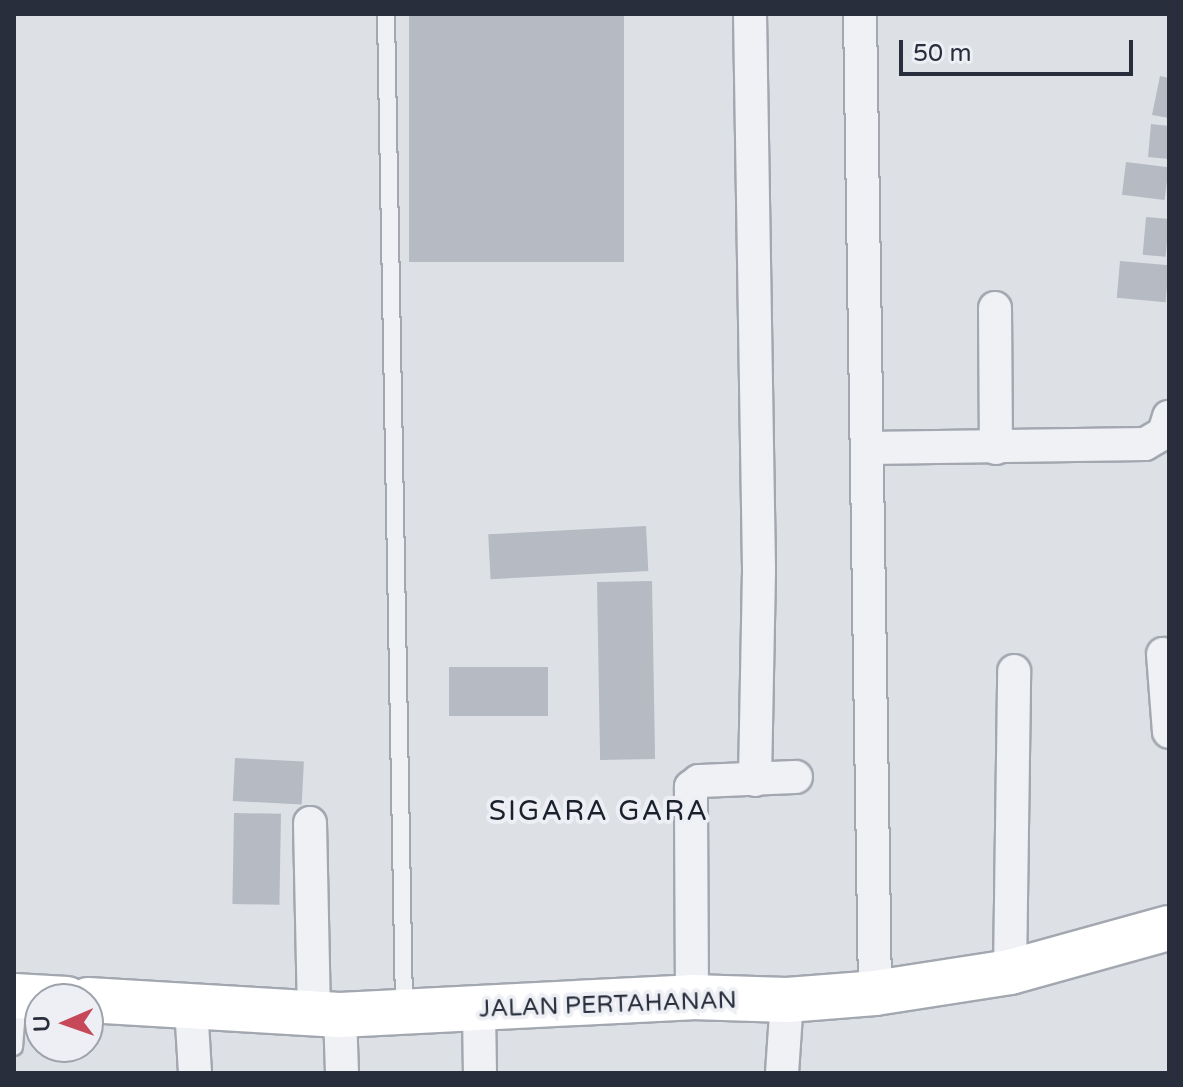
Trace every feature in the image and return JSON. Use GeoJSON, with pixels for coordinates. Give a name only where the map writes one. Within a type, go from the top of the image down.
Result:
{"type":"FeatureCollection","features":[{"type":"Feature","properties":{"kind":"main road","name":"JALAN PERTAHANAN"},"geometry":{"type":"LineString","coordinates":[[104,1001],[327,1014],[404,1014],[692,997],[787,1000],[875,993],[1010,972],[1169,928]]}},
{"type":"Feature","properties":{"kind":"street"},"geometry":{"type":"LineString","coordinates":[[750,14],[759,571],[755,780]]}},
{"type":"Feature","properties":{"kind":"street"},"geometry":{"type":"LineString","coordinates":[[860,14],[875,993]]}},
{"type":"Feature","properties":{"kind":"street"},"geometry":{"type":"LineString","coordinates":[[995,308],[996,448]]}},
{"type":"Feature","properties":{"kind":"street"},"geometry":{"type":"LineString","coordinates":[[867,448],[1145,444],[1165,432]]}},
{"type":"Feature","properties":{"kind":"street"},"geometry":{"type":"LineString","coordinates":[[1163,654],[1169,732]]}},
{"type":"Feature","properties":{"kind":"street"},"geometry":{"type":"LineString","coordinates":[[1010,972],[1014,671]]}},
{"type":"Feature","properties":{"kind":"street"},"geometry":{"type":"LineString","coordinates":[[692,997],[691,787],[699,781],[796,777]]}},
{"type":"Feature","properties":{"kind":"street"},"geometry":{"type":"LineString","coordinates":[[310,823],[327,1014],[342,1073]]}},
{"type":"Feature","properties":{"kind":"street"},"geometry":{"type":"LineString","coordinates":[[782,1073],[787,1000]]}},
{"type":"Feature","properties":{"kind":"street"},"geometry":{"type":"LineString","coordinates":[[191,1007],[195,1073]]}},
{"type":"Feature","properties":{"kind":"street"},"geometry":{"type":"LineString","coordinates":[[479,1011],[480,1073]]}},
{"type":"Feature","properties":{"kind":"lane"},"geometry":{"type":"LineString","coordinates":[[386,14],[404,1014]]}},
{"type":"Feature","properties":{"kind":"lane"},"geometry":{"type":"LineString","coordinates":[[14,1047],[16,996]]}},
{"type":"Feature","properties":{"kind":"building"},"geometry":{"type":"Polygon","coordinates":[[[409,14],[624,14],[624,262],[409,262],[409,14]]]}},
{"type":"Feature","properties":{"kind":"building"},"geometry":{"type":"Polygon","coordinates":[[[1160,76],[1169,78],[1169,118],[1152,115],[1160,76]]]}},
{"type":"Feature","properties":{"kind":"building"},"geometry":{"type":"Polygon","coordinates":[[[1151,124],[1169,126],[1169,159],[1148,157],[1151,124]]]}},
{"type":"Feature","properties":{"kind":"building"},"geometry":{"type":"Polygon","coordinates":[[[1126,162],[1169,167],[1165,200],[1122,195],[1126,162]]]}},
{"type":"Feature","properties":{"kind":"building"},"geometry":{"type":"Polygon","coordinates":[[[1146,217],[1169,219],[1166,257],[1143,255],[1146,217]]]}},
{"type":"Feature","properties":{"kind":"building"},"geometry":{"type":"Polygon","coordinates":[[[1120,261],[1169,265],[1166,302],[1117,298],[1120,261]]]}},
{"type":"Feature","properties":{"kind":"building"},"geometry":{"type":"Polygon","coordinates":[[[646,526],[648,571],[491,579],[488,534],[646,526]]]}},
{"type":"Feature","properties":{"kind":"building"},"geometry":{"type":"Polygon","coordinates":[[[652,581],[655,759],[600,760],[597,582],[652,581]]]}},
{"type":"Feature","properties":{"kind":"building"},"geometry":{"type":"Polygon","coordinates":[[[449,667],[548,667],[548,716],[449,716],[449,667]]]}},
{"type":"Feature","properties":{"kind":"building"},"geometry":{"type":"Polygon","coordinates":[[[235,758],[304,762],[302,805],[233,801],[235,758]]]}},
{"type":"Feature","properties":{"kind":"building"},"geometry":{"type":"Polygon","coordinates":[[[234,813],[281,814],[279,905],[232,904],[234,813]]]}},
{"type":"Feature","properties":{"kind":"district","name":"SIGARA GARA"},"geometry":{"type":"Point","coordinates":[599,811]}}]}
